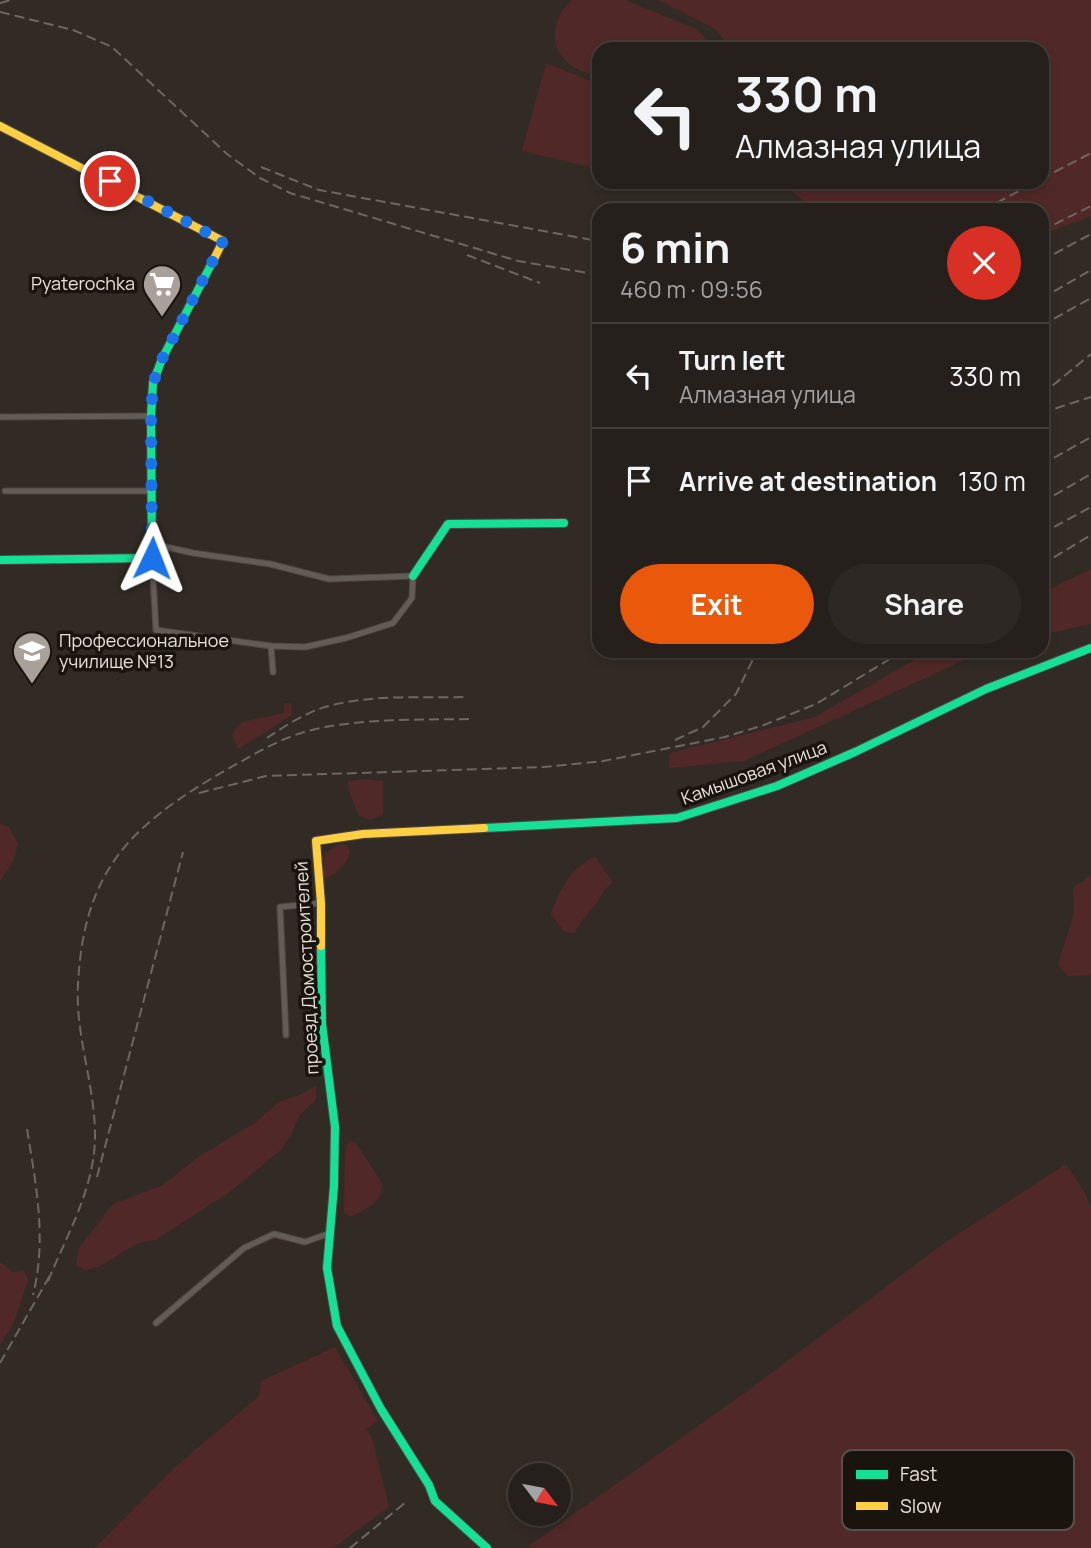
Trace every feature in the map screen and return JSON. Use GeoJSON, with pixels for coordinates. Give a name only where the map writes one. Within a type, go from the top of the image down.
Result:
{"type":"FeatureCollection","features":[{"type":"Feature","properties":{"kind":"street"},"geometry":{"type":"LineString","coordinates":[[0,126],[223,241],[158,367],[153,383],[152,558],[156,630],[271,646],[305,647],[346,638],[393,623],[412,598],[413,576],[448,524],[564,523]]}},
{"type":"Feature","properties":{"kind":"street"},"geometry":{"type":"LineString","coordinates":[[0,417],[151,416]]}},
{"type":"Feature","properties":{"kind":"street"},"geometry":{"type":"LineString","coordinates":[[5,491],[153,491]]}},
{"type":"Feature","properties":{"kind":"street"},"geometry":{"type":"LineString","coordinates":[[153,544],[193,553],[270,564],[329,579],[413,576]]}},
{"type":"Feature","properties":{"kind":"street"},"geometry":{"type":"LineString","coordinates":[[0,560],[152,558]]}},
{"type":"Feature","properties":{"kind":"street"},"geometry":{"type":"LineString","coordinates":[[271,646],[273,672]]}},
{"type":"Feature","properties":{"kind":"street","name":"Камышовая улица"},"geometry":{"type":"LineString","coordinates":[[316,841],[363,834],[677,818],[777,786],[986,690],[1091,648]]}},
{"type":"Feature","properties":{"kind":"street","name":"проезд Домостроителей"},"geometry":{"type":"LineString","coordinates":[[316,841],[321,903],[323,1024],[335,1127],[334,1186],[327,1268],[337,1326],[381,1409],[429,1485],[435,1501],[487,1548]]}},
{"type":"Feature","properties":{"kind":"street"},"geometry":{"type":"LineString","coordinates":[[286,1035],[280,907],[321,903]]}},
{"type":"Feature","properties":{"kind":"street"},"geometry":{"type":"LineString","coordinates":[[156,1323],[244,1248],[274,1234],[305,1242],[330,1233]]}},
{"type":"Feature","properties":{"kind":"shaded area"},"geometry":{"type":"Polygon","coordinates":[[[572,0],[625,0],[696,29],[707,42],[592,42],[592,75],[571,65],[557,48],[555,31],[560,14],[572,0]]]}},
{"type":"Feature","properties":{"kind":"shaded area"},"geometry":{"type":"Polygon","coordinates":[[[658,0],[1091,0],[1091,216],[1049,232],[1049,203],[807,203],[789,189],[1049,189],[1049,42],[726,42],[715,29],[658,0]]]}},
{"type":"Feature","properties":{"kind":"shaded area"},"geometry":{"type":"Polygon","coordinates":[[[546,63],[592,82],[592,168],[522,151],[546,63]]]}},
{"type":"Feature","properties":{"kind":"shaded area"},"geometry":{"type":"Polygon","coordinates":[[[1091,569],[1091,624],[1049,633],[1049,589],[1091,569]]]}},
{"type":"Feature","properties":{"kind":"shaded area"},"geometry":{"type":"Polygon","coordinates":[[[918,658],[969,658],[744,761],[669,768],[670,753],[815,717],[918,658]]]}},
{"type":"Feature","properties":{"kind":"shaded area"},"geometry":{"type":"Polygon","coordinates":[[[284,703],[291,703],[292,715],[238,749],[232,734],[242,722],[284,713],[284,703]]]}},
{"type":"Feature","properties":{"kind":"shaded area"},"geometry":{"type":"Polygon","coordinates":[[[349,781],[383,781],[383,815],[370,820],[359,816],[347,785],[349,781]]]}},
{"type":"Feature","properties":{"kind":"shaded area"},"geometry":{"type":"Polygon","coordinates":[[[0,824],[9,827],[18,844],[13,862],[0,881],[0,824]]]}},
{"type":"Feature","properties":{"kind":"shaded area"},"geometry":{"type":"Polygon","coordinates":[[[345,844],[350,850],[345,864],[325,879],[322,874],[325,853],[337,845],[345,844]]]}},
{"type":"Feature","properties":{"kind":"shaded area"},"geometry":{"type":"Polygon","coordinates":[[[595,857],[613,882],[575,933],[565,932],[551,915],[554,906],[573,873],[595,857]]]}},
{"type":"Feature","properties":{"kind":"shaded area"},"geometry":{"type":"Polygon","coordinates":[[[1091,875],[1091,975],[1067,976],[1058,964],[1074,914],[1073,888],[1091,875]]]}},
{"type":"Feature","properties":{"kind":"shaded area"},"geometry":{"type":"Polygon","coordinates":[[[316,1086],[316,1099],[299,1116],[282,1149],[230,1192],[155,1240],[138,1243],[98,1267],[85,1270],[76,1265],[79,1248],[113,1204],[163,1185],[198,1157],[253,1124],[279,1102],[316,1086]]]}},
{"type":"Feature","properties":{"kind":"shaded area"},"geometry":{"type":"Polygon","coordinates":[[[348,1141],[356,1143],[383,1185],[379,1197],[372,1205],[351,1216],[344,1213],[345,1153],[348,1141]]]}},
{"type":"Feature","properties":{"kind":"shaded area"},"geometry":{"type":"Polygon","coordinates":[[[1066,1164],[1085,1193],[1091,1208],[1091,1548],[526,1548],[557,1526],[571,1526],[571,1516],[746,1392],[943,1244],[1066,1164]]]}},
{"type":"Feature","properties":{"kind":"shaded area"},"geometry":{"type":"Polygon","coordinates":[[[0,1262],[13,1272],[24,1271],[28,1280],[14,1322],[0,1346],[0,1262]]]}},
{"type":"Feature","properties":{"kind":"shaded area"},"geometry":{"type":"Polygon","coordinates":[[[335,1347],[378,1421],[366,1429],[372,1437],[389,1507],[333,1548],[95,1548],[176,1466],[259,1396],[261,1381],[335,1347]]]}},
{"type":"Feature","properties":{"kind":"railway"},"geometry":{"type":"LineString","coordinates":[[0,3],[11,0]]}},
{"type":"Feature","properties":{"kind":"railway"},"geometry":{"type":"LineString","coordinates":[[0,12],[73,30],[112,47],[227,154],[260,178],[290,193],[518,261],[592,274]]}},
{"type":"Feature","properties":{"kind":"railway"},"geometry":{"type":"LineString","coordinates":[[1049,175],[1091,153]]}},
{"type":"Feature","properties":{"kind":"railway"},"geometry":{"type":"LineString","coordinates":[[261,167],[319,190],[592,240]]}},
{"type":"Feature","properties":{"kind":"railway"},"geometry":{"type":"LineString","coordinates":[[996,203],[1023,189]]}},
{"type":"Feature","properties":{"kind":"railway"},"geometry":{"type":"LineString","coordinates":[[1049,227],[1091,206]]}},
{"type":"Feature","properties":{"kind":"railway"},"geometry":{"type":"LineString","coordinates":[[1049,257],[1091,234]]}},
{"type":"Feature","properties":{"kind":"railway"},"geometry":{"type":"LineString","coordinates":[[467,255],[540,283]]}},
{"type":"Feature","properties":{"kind":"railway"},"geometry":{"type":"LineString","coordinates":[[1049,294],[1091,270]]}},
{"type":"Feature","properties":{"kind":"railway"},"geometry":{"type":"LineString","coordinates":[[1049,322],[1091,298]]}},
{"type":"Feature","properties":{"kind":"railway"},"geometry":{"type":"LineString","coordinates":[[1049,388],[1091,354]]}},
{"type":"Feature","properties":{"kind":"railway"},"geometry":{"type":"LineString","coordinates":[[1049,410],[1091,397]]}},
{"type":"Feature","properties":{"kind":"railway"},"geometry":{"type":"LineString","coordinates":[[1049,461],[1091,437]]}},
{"type":"Feature","properties":{"kind":"railway"},"geometry":{"type":"LineString","coordinates":[[1049,498],[1091,474]]}},
{"type":"Feature","properties":{"kind":"railway"},"geometry":{"type":"LineString","coordinates":[[1049,530],[1091,507]]}},
{"type":"Feature","properties":{"kind":"railway"},"geometry":{"type":"LineString","coordinates":[[1049,560],[1091,535]]}},
{"type":"Feature","properties":{"kind":"railway"},"geometry":{"type":"LineString","coordinates":[[675,740],[703,727],[736,694],[754,658]]}},
{"type":"Feature","properties":{"kind":"railway"},"geometry":{"type":"LineString","coordinates":[[199,793],[266,776],[544,767],[603,761],[725,737],[764,725],[816,704],[892,658]]}},
{"type":"Feature","properties":{"kind":"railway"},"geometry":{"type":"LineString","coordinates":[[267,738],[310,713],[342,703],[396,698],[468,697]]}},
{"type":"Feature","properties":{"kind":"railway"},"geometry":{"type":"LineString","coordinates":[[48,1281],[79,1210],[94,1155],[94,1117],[79,1022],[78,984],[82,944],[90,910],[102,880],[119,854],[164,810],[193,790],[292,736],[354,723],[469,719]]}},
{"type":"Feature","properties":{"kind":"railway"},"geometry":{"type":"LineString","coordinates":[[97,1177],[183,852]]}},
{"type":"Feature","properties":{"kind":"railway"},"geometry":{"type":"LineString","coordinates":[[27,1129],[37,1191],[40,1233],[33,1295]]}},
{"type":"Feature","properties":{"kind":"railway"},"geometry":{"type":"LineString","coordinates":[[0,1363],[52,1272]]}},
{"type":"Feature","properties":{"kind":"railway"},"geometry":{"type":"LineString","coordinates":[[350,1548],[406,1502]]}},
{"type":"Feature","properties":{"kind":"traffic: fast"},"geometry":{"type":"LineString","coordinates":[[0,560],[152,558],[153,383],[162,359],[214,259]]}},
{"type":"Feature","properties":{"kind":"traffic: fast"},"geometry":{"type":"LineString","coordinates":[[413,576],[448,524],[564,523]]}},
{"type":"Feature","properties":{"kind":"traffic: fast"},"geometry":{"type":"LineString","coordinates":[[484,828],[677,818],[777,786],[986,689],[1091,648]]}},
{"type":"Feature","properties":{"kind":"traffic: fast"},"geometry":{"type":"LineString","coordinates":[[321,946],[322,1024],[335,1127],[334,1186],[327,1268],[337,1326],[381,1409],[429,1485],[435,1501],[487,1548]]}},
{"type":"Feature","properties":{"kind":"traffic: slow"},"geometry":{"type":"LineString","coordinates":[[0,126],[223,241],[214,259]]}},
{"type":"Feature","properties":{"kind":"traffic: slow"},"geometry":{"type":"LineString","coordinates":[[321,946],[316,841],[363,834],[484,828]]}},
{"type":"Feature","properties":{"kind":"place","name":"Pyaterochka"},"geometry":{"type":"Point","coordinates":[162,318]}},
{"type":"Feature","properties":{"kind":"place","name":"Профессиональное училище №13"},"geometry":{"type":"Point","coordinates":[32,685]}},
{"type":"Feature","properties":{"kind":"route"},"geometry":{"type":"LineString","coordinates":[[110,181],[223,241],[162,359],[153,383],[152,558]]}}]}
